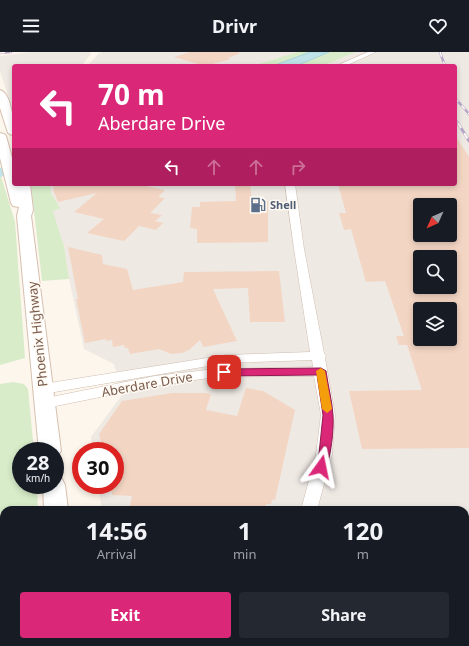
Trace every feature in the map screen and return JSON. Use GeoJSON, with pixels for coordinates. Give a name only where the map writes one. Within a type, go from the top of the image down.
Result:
{"type":"FeatureCollection","features":[{"type":"Feature","properties":{"kind":"main road"},"geometry":{"type":"LineString","coordinates":[[0,93],[12,127]]}},
{"type":"Feature","properties":{"kind":"main road","name":"Phoenix Highway"},"geometry":{"type":"LineString","coordinates":[[0,136],[6,158],[12,170]]}},
{"type":"Feature","properties":{"kind":"main road","name":"Phoenix Highway"},"geometry":{"type":"LineString","coordinates":[[18,186],[20,211],[24,216],[49,442]]}},
{"type":"Feature","properties":{"kind":"main road"},"geometry":{"type":"LineString","coordinates":[[55,494],[56,506]]}},
{"type":"Feature","properties":{"kind":"street"},"geometry":{"type":"LineString","coordinates":[[345,64],[373,52]]}},
{"type":"Feature","properties":{"kind":"street"},"geometry":{"type":"LineString","coordinates":[[290,186],[299,249],[319,356],[328,415],[324,454],[310,506]]}},
{"type":"Feature","properties":{"kind":"street","name":"Aberdare Drive"},"geometry":{"type":"LineString","coordinates":[[44,396],[204,362],[226,359],[319,356]]}},
{"type":"Feature","properties":{"kind":"street","name":"Aberdare Drive"},"geometry":{"type":"LineString","coordinates":[[44,396],[215,373],[321,371]]}},
{"type":"Feature","properties":{"kind":"shaded area"},"geometry":{"type":"Polygon","coordinates":[[[31,52],[90,52],[91,54],[83,64],[12,64],[12,108],[0,71],[0,56],[31,52]]]}},
{"type":"Feature","properties":{"kind":"shaded area"},"geometry":{"type":"Polygon","coordinates":[[[297,52],[258,64],[89,64],[99,53],[297,52]]]}},
{"type":"Feature","properties":{"kind":"shaded area"},"geometry":{"type":"Polygon","coordinates":[[[356,52],[469,52],[469,506],[101,506],[99,494],[124,494],[124,442],[92,442],[91,437],[122,395],[114,364],[84,349],[69,279],[64,246],[53,211],[60,208],[51,193],[50,186],[457,186],[457,64],[328,64],[356,52]]]}},
{"type":"Feature","properties":{"kind":"green space"},"geometry":{"type":"Polygon","coordinates":[[[297,52],[310,52],[278,64],[258,64],[297,52]]]}},
{"type":"Feature","properties":{"kind":"green space"},"geometry":{"type":"Polygon","coordinates":[[[329,52],[356,52],[328,64],[301,64],[329,52]]]}},
{"type":"Feature","properties":{"kind":"green space"},"geometry":{"type":"Polygon","coordinates":[[[0,173],[15,222],[25,358],[0,365],[0,173]]]}},
{"type":"Feature","properties":{"kind":"green space"},"geometry":{"type":"Polygon","coordinates":[[[31,186],[50,186],[51,193],[60,208],[53,211],[64,246],[69,279],[42,281],[31,186]]]}},
{"type":"Feature","properties":{"kind":"green space"},"geometry":{"type":"Polygon","coordinates":[[[13,382],[24,384],[28,389],[33,442],[12,442],[12,494],[37,494],[38,506],[0,506],[0,384],[13,382]]]}},
{"type":"Feature","properties":{"kind":"water"},"geometry":{"type":"Polygon","coordinates":[[[310,52],[329,52],[301,64],[278,64],[310,52]]]}},
{"type":"Feature","properties":{"kind":"building"},"geometry":{"type":"Polygon","coordinates":[[[190,52],[239,52],[239,54],[228,58],[231,59],[212,64],[198,64],[174,57],[190,52]]]}},
{"type":"Feature","properties":{"kind":"building"},"geometry":{"type":"Polygon","coordinates":[[[457,138],[469,157],[469,448],[362,449],[349,391],[422,390],[407,345],[399,345],[396,336],[404,336],[385,281],[366,282],[351,229],[344,230],[339,213],[346,213],[339,186],[457,186],[457,138]]]}},
{"type":"Feature","properties":{"kind":"building"},"geometry":{"type":"Polygon","coordinates":[[[53,186],[145,186],[165,190],[158,197],[165,198],[150,213],[162,215],[155,221],[163,223],[156,230],[139,226],[124,241],[87,233],[104,219],[74,212],[97,193],[58,202],[53,186]]]}},
{"type":"Feature","properties":{"kind":"building"},"geometry":{"type":"Polygon","coordinates":[[[235,186],[250,186],[252,201],[268,201],[268,242],[197,243],[197,229],[190,228],[192,207],[200,207],[200,202],[236,201],[235,186]]]}},
{"type":"Feature","properties":{"kind":"building"},"geometry":{"type":"Polygon","coordinates":[[[68,247],[102,255],[103,264],[127,269],[133,290],[183,282],[184,272],[279,271],[285,322],[250,322],[248,288],[213,289],[237,341],[203,347],[200,340],[189,350],[182,353],[171,354],[159,349],[130,354],[128,348],[125,348],[124,345],[113,347],[112,340],[106,341],[106,339],[85,343],[68,247]]]}},
{"type":"Feature","properties":{"kind":"building"},"geometry":{"type":"Polygon","coordinates":[[[246,388],[263,391],[295,410],[275,500],[272,500],[271,504],[266,504],[265,506],[130,506],[132,496],[112,495],[124,494],[124,442],[101,442],[99,434],[122,401],[172,393],[211,394],[206,410],[237,416],[246,388]]]}},
{"type":"Feature","properties":{"kind":"waterway"},"geometry":{"type":"LineString","coordinates":[[0,173],[12,169]]}},
{"type":"Feature","properties":{"kind":"railway"},"geometry":{"type":"LineString","coordinates":[[0,53],[11,52]]}},
{"type":"Feature","properties":{"kind":"railway"},"geometry":{"type":"LineString","coordinates":[[440,52],[444,64]]}},
{"type":"Feature","properties":{"kind":"railway"},"geometry":{"type":"LineString","coordinates":[[457,100],[469,114]]}},
{"type":"Feature","properties":{"kind":"railway"},"geometry":{"type":"LineString","coordinates":[[458,123],[469,141]]}},
{"type":"Feature","properties":{"kind":"slow traffic"},"geometry":{"type":"LineString","coordinates":[[321,371],[327,409]]}},
{"type":"Feature","properties":{"kind":"place","name":"Shell"},"geometry":{"type":"Point","coordinates":[258,205]}},
{"type":"Feature","properties":{"kind":"route"},"geometry":{"type":"LineString","coordinates":[[224,372],[321,371],[328,415],[324,454],[321,467]]}}]}
